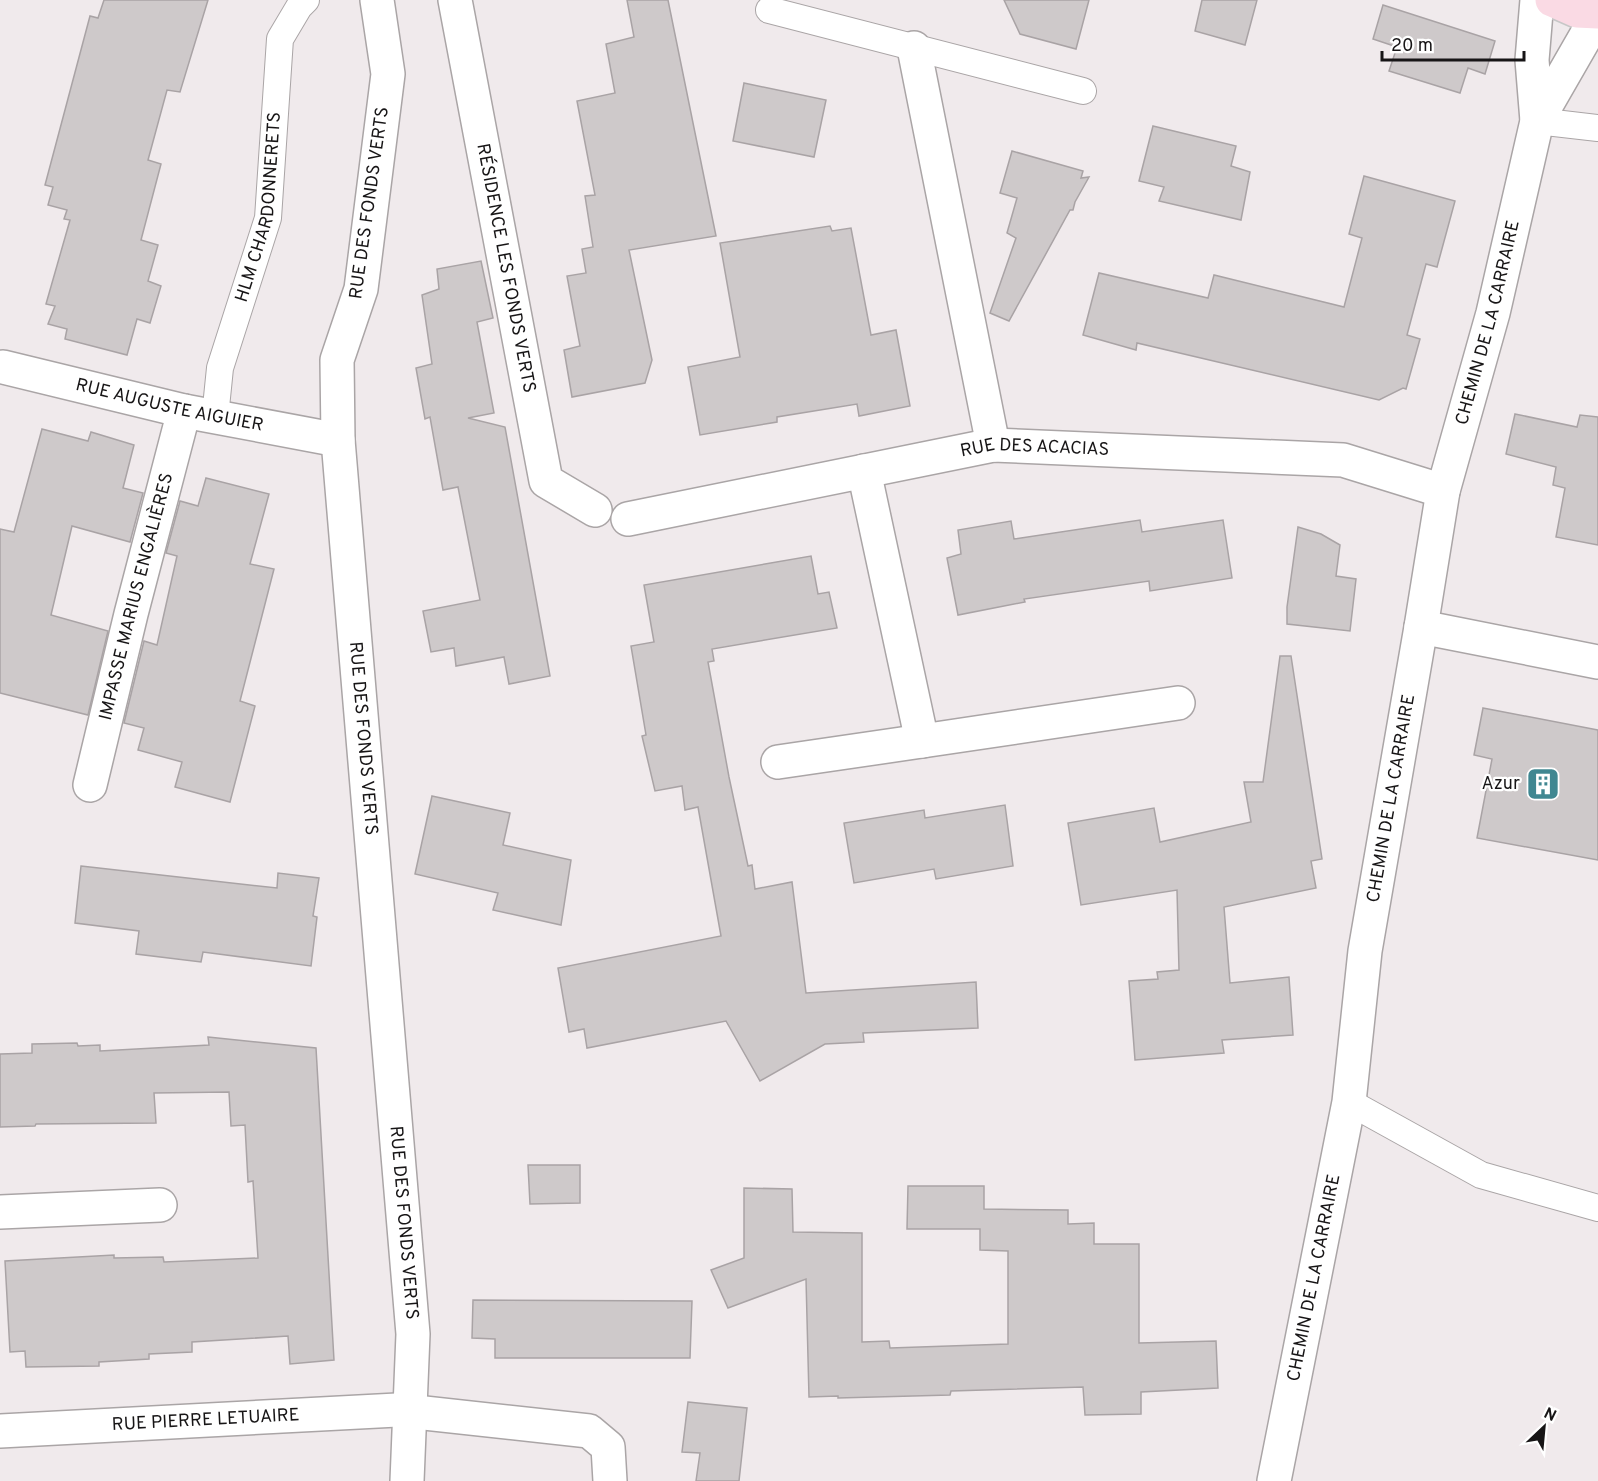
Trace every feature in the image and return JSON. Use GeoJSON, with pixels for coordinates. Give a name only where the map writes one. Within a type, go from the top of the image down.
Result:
{"type":"FeatureCollection","features":[{"type":"Feature","properties":{"kind":"main road"},"geometry":{"type":"LineString","coordinates":[[1552,0],[1577,10],[1598,14]]}},
{"type":"Feature","properties":{"kind":"street","name":"RUE DES FONDS VERTS"},"geometry":{"type":"LineString","coordinates":[[377,0],[388,74],[361,289],[337,360],[338,440],[413,1334],[407,1481]]}},
{"type":"Feature","properties":{"kind":"street","name":"RÉSIDENCE LES FONDS VERTS"},"geometry":{"type":"LineString","coordinates":[[455,0],[546,481],[595,510]]}},
{"type":"Feature","properties":{"kind":"street","name":"CHEMIN DE LA CARRAIRE"},"geometry":{"type":"LineString","coordinates":[[1537,0],[1532,60],[1537,121]]}},
{"type":"Feature","properties":{"kind":"street","name":"CHEMIN DE LA CARRAIRE"},"geometry":{"type":"LineString","coordinates":[[1274,1481],[1349,1102],[1365,951],[1443,490],[1493,314],[1537,121],[1598,14]]}},
{"type":"Feature","properties":{"kind":"street"},"geometry":{"type":"LineString","coordinates":[[914,48],[993,445]]}},
{"type":"Feature","properties":{"kind":"street","name":"RUE AUGUSTE AIGUIER"},"geometry":{"type":"LineString","coordinates":[[1,368],[200,414],[338,440]]}},
{"type":"Feature","properties":{"kind":"street","name":"IMPASSE MARIUS ENGALIÈRES"},"geometry":{"type":"LineString","coordinates":[[90,785],[131,614],[200,414]]}},
{"type":"Feature","properties":{"kind":"street","name":"RUE DES ACACIAS"},"geometry":{"type":"LineString","coordinates":[[628,519],[993,445],[1343,460],[1443,490]]}},
{"type":"Feature","properties":{"kind":"street"},"geometry":{"type":"LineString","coordinates":[[864,471],[922,741]]}},
{"type":"Feature","properties":{"kind":"street"},"geometry":{"type":"LineString","coordinates":[[1421,627],[1598,662]]}},
{"type":"Feature","properties":{"kind":"street"},"geometry":{"type":"LineString","coordinates":[[778,762],[1178,703]]}},
{"type":"Feature","properties":{"kind":"street"},"geometry":{"type":"LineString","coordinates":[[0,1212],[160,1205]]}},
{"type":"Feature","properties":{"kind":"street","name":"RUE PIERRE LETUAIRE"},"geometry":{"type":"LineString","coordinates":[[0,1431],[397,1410],[589,1431],[608,1447],[610,1481]]}},
{"type":"Feature","properties":{"kind":"lane","name":"HLM CHARDONNERETS"},"geometry":{"type":"LineString","coordinates":[[200,414],[220,368],[268,218],[280,39],[306,0]]}},
{"type":"Feature","properties":{"kind":"lane"},"geometry":{"type":"LineString","coordinates":[[769,10],[1083,91]]}},
{"type":"Feature","properties":{"kind":"lane"},"geometry":{"type":"LineString","coordinates":[[1537,121],[1598,128]]}},
{"type":"Feature","properties":{"kind":"lane"},"geometry":{"type":"LineString","coordinates":[[1349,1102],[1481,1175],[1598,1208]]}},
{"type":"Feature","properties":{"kind":"building"},"geometry":{"type":"Polygon","coordinates":[[[104,0],[208,0],[180,92],[167,90],[148,160],[161,164],[141,240],[158,245],[148,281],[161,286],[150,323],[137,319],[127,355],[65,339],[67,329],[48,324],[55,306],[46,304],[70,220],[64,219],[67,210],[48,205],[53,187],[45,185],[90,16],[98,18],[104,0]]]}},
{"type":"Feature","properties":{"kind":"building"},"geometry":{"type":"Polygon","coordinates":[[[627,0],[668,0],[716,236],[629,250],[652,360],[645,383],[572,397],[564,350],[580,346],[567,276],[586,273],[582,249],[593,247],[585,196],[595,195],[577,101],[615,93],[606,44],[634,37],[627,0]]]}},
{"type":"Feature","properties":{"kind":"building"},"geometry":{"type":"Polygon","coordinates":[[[1004,0],[1089,0],[1076,49],[1020,34],[1004,0]]]}},
{"type":"Feature","properties":{"kind":"building"},"geometry":{"type":"Polygon","coordinates":[[[1202,0],[1257,0],[1245,45],[1195,31],[1202,0]]]}},
{"type":"Feature","properties":{"kind":"building"},"geometry":{"type":"Polygon","coordinates":[[[1383,5],[1495,41],[1485,74],[1468,68],[1460,93],[1389,71],[1397,47],[1373,39],[1383,5]]]}},
{"type":"Feature","properties":{"kind":"building"},"geometry":{"type":"Polygon","coordinates":[[[744,83],[826,100],[814,157],[733,141],[744,83]]]}},
{"type":"Feature","properties":{"kind":"building"},"geometry":{"type":"Polygon","coordinates":[[[1153,126],[1236,146],[1231,166],[1250,172],[1241,220],[1159,201],[1164,187],[1139,181],[1153,126]]]}},
{"type":"Feature","properties":{"kind":"building"},"geometry":{"type":"Polygon","coordinates":[[[1012,151],[1083,171],[1081,178],[1089,177],[1073,210],[1070,210],[1009,321],[990,313],[1016,238],[1007,233],[1017,198],[1000,193],[1012,151]]]}},
{"type":"Feature","properties":{"kind":"building"},"geometry":{"type":"Polygon","coordinates":[[[1364,176],[1455,201],[1437,267],[1426,264],[1407,335],[1420,339],[1406,389],[1403,388],[1379,400],[1137,343],[1136,350],[1083,335],[1099,273],[1208,298],[1214,275],[1344,307],[1362,238],[1349,234],[1364,176]]]}},
{"type":"Feature","properties":{"kind":"building"},"geometry":{"type":"Polygon","coordinates":[[[830,226],[832,231],[851,228],[871,335],[896,330],[910,406],[859,416],[857,404],[777,417],[777,422],[700,435],[688,367],[740,357],[720,243],[830,226]]]}},
{"type":"Feature","properties":{"kind":"building"},"geometry":{"type":"Polygon","coordinates":[[[481,261],[493,318],[477,322],[494,413],[468,418],[505,427],[550,676],[509,684],[504,657],[456,666],[454,648],[431,652],[423,611],[480,600],[458,487],[443,490],[430,417],[425,419],[416,368],[432,364],[422,295],[439,289],[437,269],[481,261]]]}},
{"type":"Feature","properties":{"kind":"building"},"geometry":{"type":"Polygon","coordinates":[[[1515,414],[1577,427],[1580,415],[1598,417],[1598,545],[1556,537],[1565,488],[1553,485],[1556,467],[1506,454],[1515,414]]]}},
{"type":"Feature","properties":{"kind":"building"},"geometry":{"type":"Polygon","coordinates":[[[42,429],[88,441],[91,432],[134,445],[123,488],[143,493],[130,542],[72,526],[51,615],[108,631],[88,715],[0,693],[0,529],[14,532],[42,429]]]}},
{"type":"Feature","properties":{"kind":"building"},"geometry":{"type":"Polygon","coordinates":[[[206,478],[269,494],[250,564],[274,569],[240,701],[255,706],[230,802],[175,787],[182,762],[138,750],[144,728],[124,723],[144,641],[157,645],[177,556],[166,553],[180,501],[198,506],[206,478]]]}},
{"type":"Feature","properties":{"kind":"building"},"geometry":{"type":"Polygon","coordinates":[[[1140,520],[1142,532],[1223,520],[1232,578],[1150,591],[1149,581],[1024,599],[1025,602],[958,615],[947,558],[961,554],[958,530],[1011,521],[1014,539],[1140,520]]]}},
{"type":"Feature","properties":{"kind":"building"},"geometry":{"type":"Polygon","coordinates":[[[1298,527],[1321,534],[1340,545],[1336,576],[1356,579],[1350,631],[1287,624],[1287,607],[1298,527]]]}},
{"type":"Feature","properties":{"kind":"building"},"geometry":{"type":"Polygon","coordinates":[[[811,556],[818,594],[829,592],[837,628],[712,649],[714,661],[708,662],[729,777],[748,866],[752,865],[755,889],[792,882],[806,993],[976,982],[978,1028],[863,1033],[864,1042],[825,1044],[760,1081],[726,1021],[587,1048],[584,1029],[569,1032],[558,968],[721,936],[698,807],[685,810],[682,786],[655,791],[642,736],[646,735],[631,646],[654,642],[644,585],[811,556]]]}},
{"type":"Feature","properties":{"kind":"building"},"geometry":{"type":"Polygon","coordinates":[[[1280,656],[1291,656],[1322,859],[1311,861],[1316,888],[1224,907],[1230,983],[1289,977],[1293,1035],[1222,1040],[1224,1053],[1135,1060],[1129,981],[1158,979],[1157,972],[1179,970],[1177,890],[1081,905],[1068,823],[1154,808],[1160,842],[1251,822],[1244,782],[1263,782],[1280,656]]]}},
{"type":"Feature","properties":{"kind":"building","name":"Azur"},"geometry":{"type":"Polygon","coordinates":[[[1483,708],[1598,730],[1598,860],[1477,838],[1492,759],[1474,755],[1483,708]]]}},
{"type":"Feature","properties":{"kind":"building"},"geometry":{"type":"Polygon","coordinates":[[[432,796],[510,813],[503,845],[571,860],[561,925],[493,910],[498,893],[415,874],[432,796]]]}},
{"type":"Feature","properties":{"kind":"building"},"geometry":{"type":"Polygon","coordinates":[[[1005,805],[1013,866],[936,879],[934,869],[854,883],[844,823],[924,810],[925,818],[1005,805]]]}},
{"type":"Feature","properties":{"kind":"building"},"geometry":{"type":"Polygon","coordinates":[[[81,866],[277,888],[278,873],[319,878],[313,916],[317,917],[311,966],[203,952],[201,962],[136,954],[139,931],[75,923],[81,866]]]}},
{"type":"Feature","properties":{"kind":"building"},"geometry":{"type":"Polygon","coordinates":[[[208,1037],[316,1048],[334,1360],[290,1364],[288,1336],[192,1342],[192,1352],[149,1354],[149,1359],[99,1362],[99,1366],[26,1367],[25,1351],[10,1352],[5,1261],[114,1255],[114,1258],[163,1257],[164,1262],[258,1258],[253,1181],[248,1182],[245,1125],[231,1126],[229,1092],[154,1093],[156,1123],[36,1124],[35,1126],[0,1127],[0,1054],[32,1053],[32,1044],[100,1045],[100,1051],[209,1045],[208,1037]]]}},
{"type":"Feature","properties":{"kind":"building"},"geometry":{"type":"Polygon","coordinates":[[[528,1165],[580,1165],[580,1203],[530,1204],[528,1165]]]}},
{"type":"Feature","properties":{"kind":"building"},"geometry":{"type":"Polygon","coordinates":[[[908,1186],[984,1186],[984,1209],[1068,1210],[1068,1224],[1094,1223],[1094,1244],[1139,1244],[1139,1343],[1216,1341],[1218,1388],[1141,1392],[1141,1414],[1085,1415],[1083,1387],[951,1391],[950,1395],[809,1397],[806,1279],[728,1308],[711,1270],[744,1258],[744,1188],[792,1189],[793,1232],[862,1233],[862,1342],[889,1341],[890,1348],[1008,1344],[1008,1251],[980,1250],[980,1229],[907,1229],[908,1186]]]}},
{"type":"Feature","properties":{"kind":"building"},"geometry":{"type":"Polygon","coordinates":[[[473,1300],[692,1301],[690,1358],[495,1358],[495,1339],[472,1338],[473,1300]]]}},
{"type":"Feature","properties":{"kind":"building"},"geometry":{"type":"Polygon","coordinates":[[[688,1402],[747,1408],[739,1481],[696,1481],[700,1453],[682,1452],[688,1402]]]}},
{"type":"Feature","properties":{"kind":"place","name":"Azur"},"geometry":{"type":"Point","coordinates":[1543,784]}}]}
